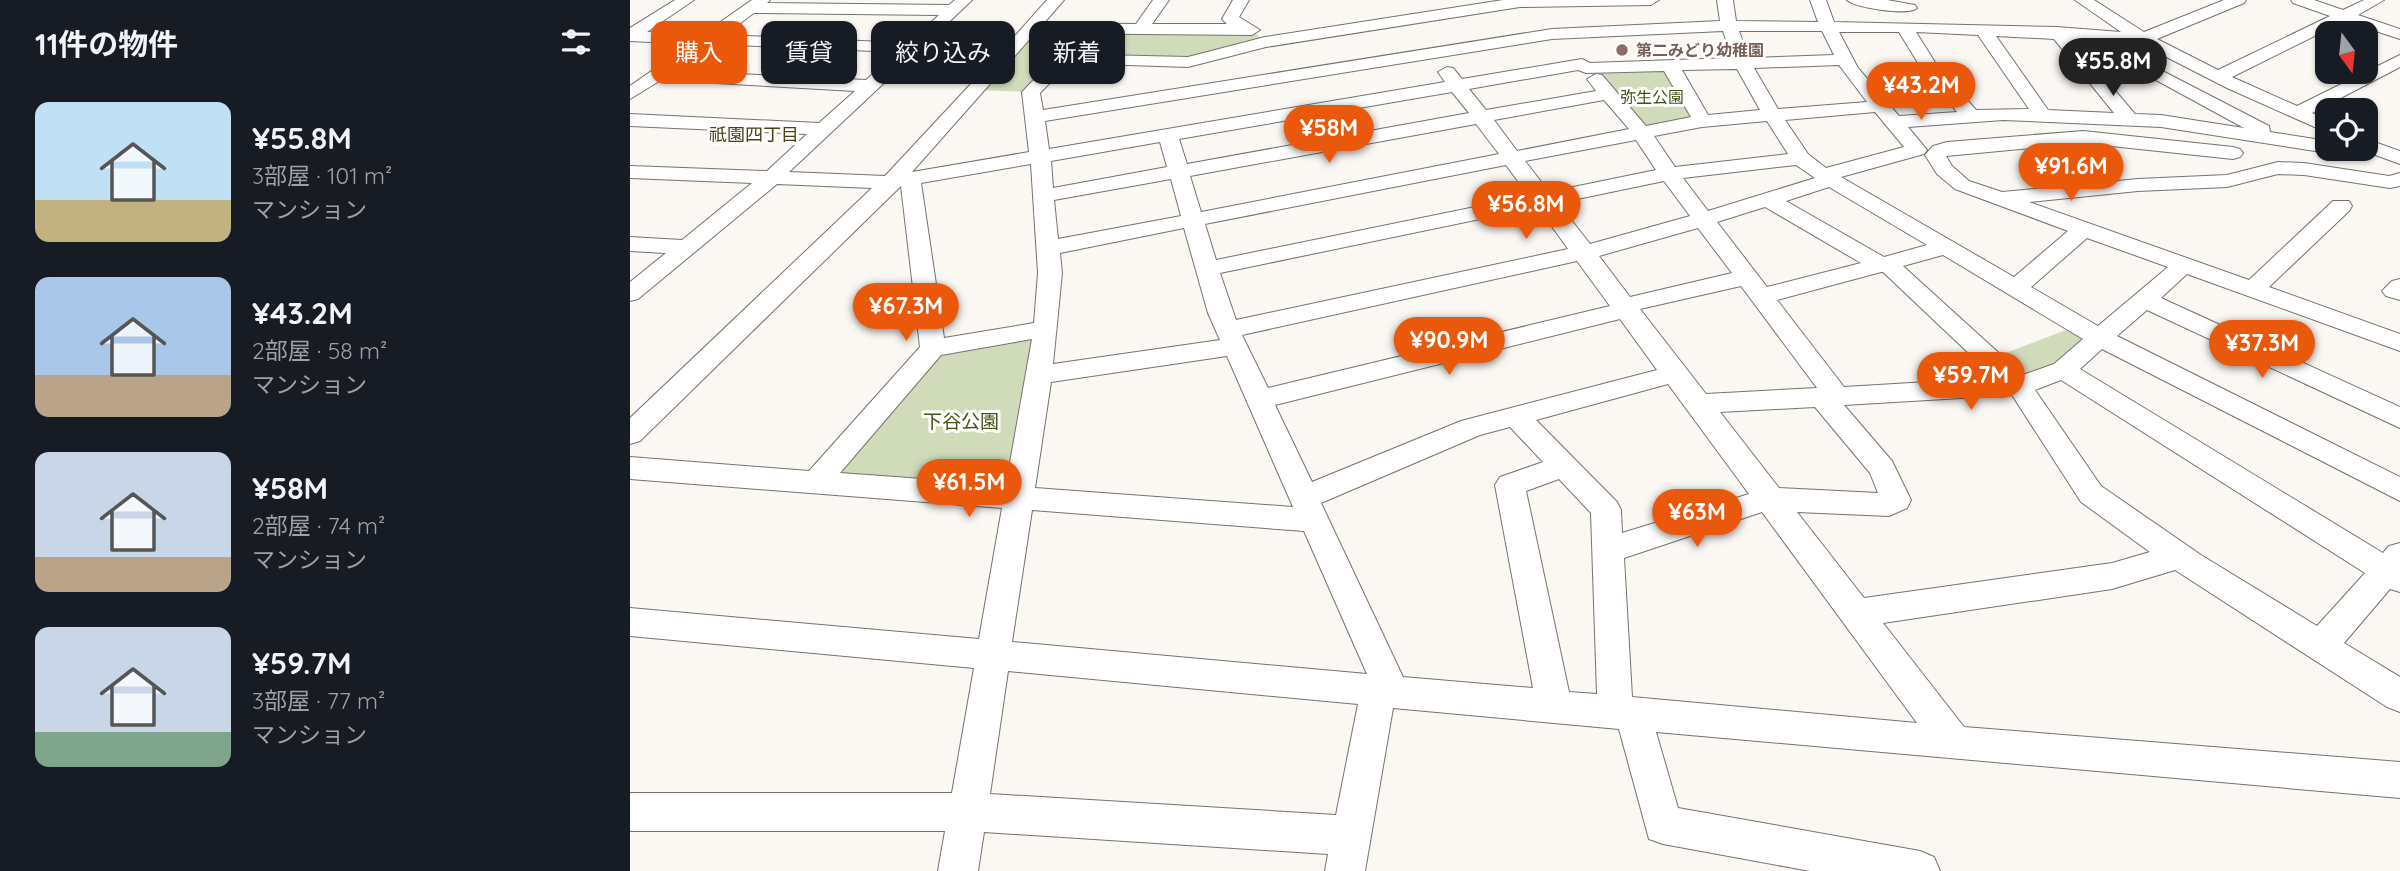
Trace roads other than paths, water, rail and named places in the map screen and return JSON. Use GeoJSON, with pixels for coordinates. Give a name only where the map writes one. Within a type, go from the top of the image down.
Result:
{"type":"FeatureCollection","features":[{"type":"Feature","properties":{"kind":"street"},"geometry":{"type":"LineString","coordinates":[[1037,21],[1056,0]]}},
{"type":"Feature","properties":{"kind":"street"},"geometry":{"type":"LineString","coordinates":[[1142,28],[1161,0]]}},
{"type":"Feature","properties":{"kind":"street"},"geometry":{"type":"LineString","coordinates":[[1227,24],[1241,0]]}},
{"type":"Feature","properties":{"kind":"street"},"geometry":{"type":"LineString","coordinates":[[958,871],[1046,329],[1050,273],[1040,156],[1031,92],[1065,58],[1188,62],[1258,35],[1400,10],[1519,1],[1651,0]]}},
{"type":"Feature","properties":{"kind":"street"},"geometry":{"type":"LineString","coordinates":[[1725,0],[1727,26],[1740,62],[1801,158],[1827,177],[2100,338],[2400,490]]}},
{"type":"Feature","properties":{"kind":"street"},"geometry":{"type":"LineString","coordinates":[[1038,375],[1232,338],[1622,244],[1917,150],[1844,60],[1818,0]]}},
{"type":"Feature","properties":{"kind":"street"},"geometry":{"type":"LineString","coordinates":[[1855,0],[1907,4],[1911,27],[1929,67],[1971,116]]}},
{"type":"Feature","properties":{"kind":"street"},"geometry":{"type":"LineString","coordinates":[[2144,38],[2238,0]]}},
{"type":"Feature","properties":{"kind":"street"},"geometry":{"type":"LineString","coordinates":[[2299,0],[2400,34]]}},
{"type":"Feature","properties":{"kind":"street"},"geometry":{"type":"LineString","coordinates":[[2219,76],[2376,0]]}},
{"type":"Feature","properties":{"kind":"street"},"geometry":{"type":"LineString","coordinates":[[1519,1],[1584,66],[1641,132],[1669,174],[1762,296],[1882,468],[1896,500],[1889,505],[1769,499],[1609,550]]}},
{"type":"Feature","properties":{"kind":"street"},"geometry":{"type":"LineString","coordinates":[[2075,1],[2104,25],[2189,124]]}},
{"type":"Feature","properties":{"kind":"street"},"geometry":{"type":"LineString","coordinates":[[630,36],[679,4]]}},
{"type":"Feature","properties":{"kind":"street"},"geometry":{"type":"LineString","coordinates":[[640,9],[679,4]]}},
{"type":"Feature","properties":{"kind":"street"},"geometry":{"type":"LineString","coordinates":[[732,21],[756,4],[959,5]]}},
{"type":"Feature","properties":{"kind":"street"},"geometry":{"type":"LineString","coordinates":[[942,21],[959,5]]}},
{"type":"Feature","properties":{"kind":"street"},"geometry":{"type":"LineString","coordinates":[[2184,5],[2202,15]]}},
{"type":"Feature","properties":{"kind":"street"},"geometry":{"type":"LineString","coordinates":[[1400,10],[1954,743]]}},
{"type":"Feature","properties":{"kind":"street"},"geometry":{"type":"LineString","coordinates":[[1125,28],[1227,24],[1258,35]]}},
{"type":"Feature","properties":{"kind":"street"},"geometry":{"type":"LineString","coordinates":[[630,172],[900,180],[1168,135],[1203,109],[1432,53],[1552,34],[1727,26],[1911,27],[2057,32],[2104,25],[2144,38],[2315,121]]}},
{"type":"Feature","properties":{"kind":"street"},"geometry":{"type":"LineString","coordinates":[[1015,47],[1029,30]]}},
{"type":"Feature","properties":{"kind":"street"},"geometry":{"type":"LineString","coordinates":[[1983,30],[2042,115]]}},
{"type":"Feature","properties":{"kind":"street"},"geometry":{"type":"LineString","coordinates":[[2057,32],[2129,119]]}},
{"type":"Feature","properties":{"kind":"street"},"geometry":{"type":"LineString","coordinates":[[630,36],[651,37]]}},
{"type":"Feature","properties":{"kind":"street"},"geometry":{"type":"LineString","coordinates":[[747,42],[871,46]]}},
{"type":"Feature","properties":{"kind":"street"},"geometry":{"type":"LineString","coordinates":[[1034,117],[1203,109],[1457,86],[1584,66],[1844,60]]}},
{"type":"Feature","properties":{"kind":"street"},"geometry":{"type":"LineString","coordinates":[[2298,113],[2400,60]]}},
{"type":"Feature","properties":{"kind":"street"},"geometry":{"type":"LineString","coordinates":[[1188,62],[1203,109]]}},
{"type":"Feature","properties":{"kind":"street"},"geometry":{"type":"LineString","coordinates":[[2139,66],[2191,62]]}},
{"type":"Feature","properties":{"kind":"street"},"geometry":{"type":"LineString","coordinates":[[1670,65],[1702,121]]}},
{"type":"Feature","properties":{"kind":"street"},"geometry":{"type":"LineString","coordinates":[[2139,66],[2286,143]]}},
{"type":"Feature","properties":{"kind":"street"},"geometry":{"type":"LineString","coordinates":[[630,93],[651,80]]}},
{"type":"Feature","properties":{"kind":"street"},"geometry":{"type":"LineString","coordinates":[[747,80],[872,86]]}},
{"type":"Feature","properties":{"kind":"street"},"geometry":{"type":"LineString","coordinates":[[630,434],[900,180],[983,84]]}},
{"type":"Feature","properties":{"kind":"street"},"geometry":{"type":"LineString","coordinates":[[630,294],[771,178],[872,86]]}},
{"type":"Feature","properties":{"kind":"street"},"geometry":{"type":"LineString","coordinates":[[1043,196],[1608,94]]}},
{"type":"Feature","properties":{"kind":"street"},"geometry":{"type":"LineString","coordinates":[[1048,248],[1510,156],[1702,121],[1881,106]]}},
{"type":"Feature","properties":{"kind":"street"},"geometry":{"type":"LineString","coordinates":[[1896,122],[1971,116],[2042,115],[2189,124],[2230,142],[2256,173]]}},
{"type":"Feature","properties":{"kind":"street"},"geometry":{"type":"LineString","coordinates":[[630,120],[824,130]]}},
{"type":"Feature","properties":{"kind":"street"},"geometry":{"type":"LineString","coordinates":[[630,812],[968,812],[1348,854],[1386,690],[1261,399],[1232,338],[1207,269],[1168,135]]}},
{"type":"Feature","properties":{"kind":"street"},"geometry":{"type":"LineString","coordinates":[[2315,146],[2083,137],[1947,148],[1935,155],[1944,170],[1962,185],[2400,343]]}},
{"type":"Feature","properties":{"kind":"street"},"geometry":{"type":"LineString","coordinates":[[2378,149],[2398,156]]}},
{"type":"Feature","properties":{"kind":"street"},"geometry":{"type":"LineString","coordinates":[[1207,269],[1669,174],[1801,158]]}},
{"type":"Feature","properties":{"kind":"street"},"geometry":{"type":"LineString","coordinates":[[1997,198],[2099,188],[2227,181],[2278,168],[2304,169],[2390,182],[2400,179]]}},
{"type":"Feature","properties":{"kind":"street"},"geometry":{"type":"LineString","coordinates":[[900,180],[933,348]]}},
{"type":"Feature","properties":{"kind":"street"},"geometry":{"type":"LineString","coordinates":[[1767,199],[1884,264],[2019,386],[2091,494],[2179,556],[2400,696]]}},
{"type":"Feature","properties":{"kind":"street"},"geometry":{"type":"LineString","coordinates":[[2255,289],[2340,206]]}},
{"type":"Feature","properties":{"kind":"street"},"geometry":{"type":"LineString","coordinates":[[2015,288],[2083,230]]}},
{"type":"Feature","properties":{"kind":"street"},"geometry":{"type":"LineString","coordinates":[[630,243],[687,247]]}},
{"type":"Feature","properties":{"kind":"street"},"geometry":{"type":"LineString","coordinates":[[1762,296],[1947,247]]}},
{"type":"Feature","properties":{"kind":"street"},"geometry":{"type":"LineString","coordinates":[[1697,404],[2019,386],[2063,370],[2184,265]]}},
{"type":"Feature","properties":{"kind":"street"},"geometry":{"type":"LineString","coordinates":[[1261,399],[1746,277]]}},
{"type":"Feature","properties":{"kind":"street"},"geometry":{"type":"LineString","coordinates":[[2400,286],[2394,290],[2400,293]]}},
{"type":"Feature","properties":{"kind":"street"},"geometry":{"type":"LineString","coordinates":[[2144,299],[2400,418]]}},
{"type":"Feature","properties":{"kind":"street"},"geometry":{"type":"LineString","coordinates":[[816,482],[933,348],[1046,329]]}},
{"type":"Feature","properties":{"kind":"street"},"geometry":{"type":"LineString","coordinates":[[2063,370],[2395,568],[2320,647]]}},
{"type":"Feature","properties":{"kind":"street"},"geometry":{"type":"LineString","coordinates":[[630,468],[1017,498],[1308,509],[1459,433],[1674,374]]}},
{"type":"Feature","properties":{"kind":"street"},"geometry":{"type":"LineString","coordinates":[[1516,416],[1606,510],[1624,712],[1663,825],[1920,871]]}},
{"type":"Feature","properties":{"kind":"street"},"geometry":{"type":"LineString","coordinates":[[1554,706],[1510,485],[1564,466]]}},
{"type":"Feature","properties":{"kind":"street"},"geometry":{"type":"LineString","coordinates":[[1855,613],[2112,576],[2179,556]]}},
{"type":"Feature","properties":{"kind":"street"},"geometry":{"type":"LineString","coordinates":[[630,622],[1954,743],[2400,780]]}},
{"type":"Feature","properties":{"kind":"place","name":"第二みどり幼稚園"},"geometry":{"type":"Point","coordinates":[1622,50]}},
{"type":"Feature","properties":{"kind":"district","name":"祇園四丁目"},"geometry":{"type":"Point","coordinates":[754,135]}},
{"type":"Feature","properties":{"kind":"park label","name":"弥生公園"},"geometry":{"type":"Point","coordinates":[1652,97]}},
{"type":"Feature","properties":{"kind":"park label","name":"下谷公園"},"geometry":{"type":"Point","coordinates":[961,421]}}]}
